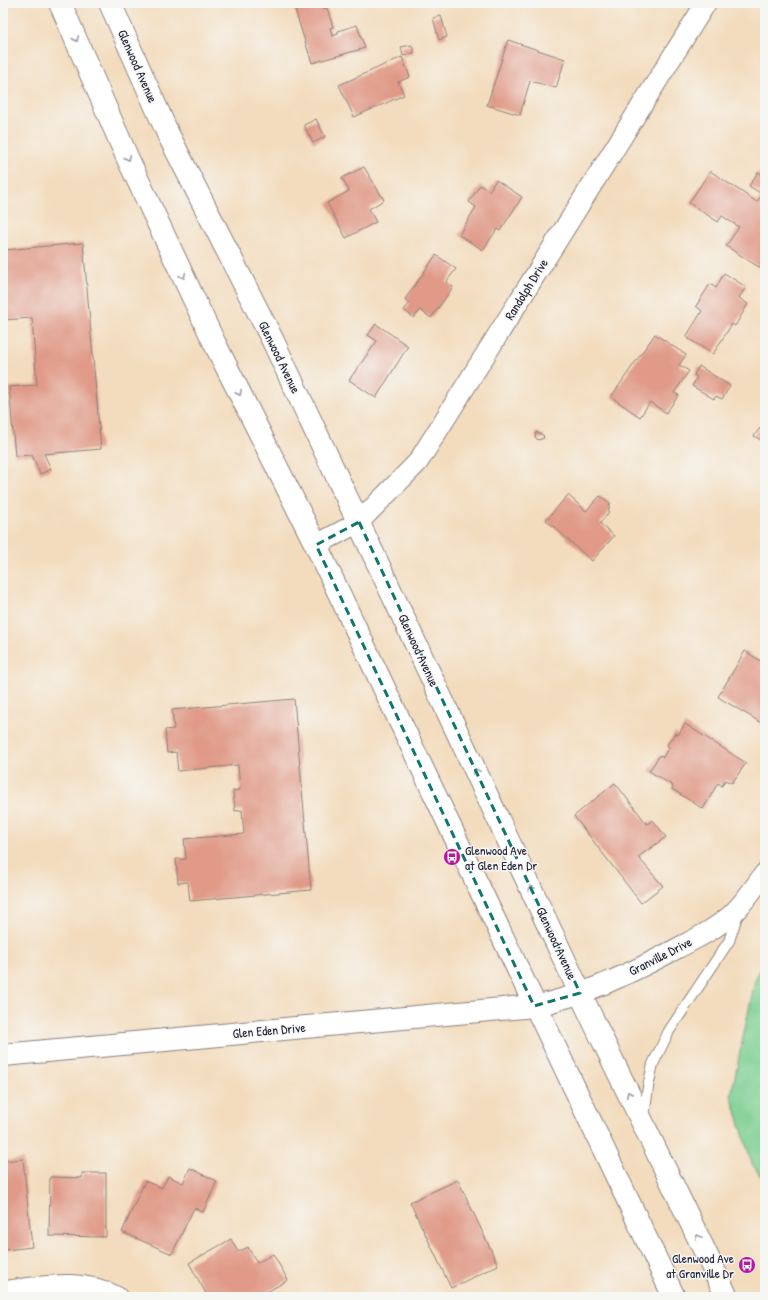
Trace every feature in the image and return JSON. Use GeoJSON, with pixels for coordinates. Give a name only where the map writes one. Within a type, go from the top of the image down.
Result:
{"type":"FeatureCollection","features":[{"type":"Feature","properties":{"kind":"main road"},"geometry":{"type":"LineString","coordinates":[[60,3],[127,157],[208,330],[316,545],[534,1006],[674,1297]]}},
{"type":"Feature","properties":{"kind":"main road","name":"Glenwood Avenue"},"geometry":{"type":"LineString","coordinates":[[110,3],[168,134],[273,341],[580,993],[727,1297]]}},
{"type":"Feature","properties":{"kind":"main road","name":"Glen Eden Drive"},"geometry":{"type":"LineString","coordinates":[[3,1055],[534,1006]]}},
{"type":"Feature","properties":{"kind":"street","name":"Randolph Drive"},"geometry":{"type":"LineString","coordinates":[[316,545],[359,522],[418,462],[706,3]]}},
{"type":"Feature","properties":{"kind":"street","name":"Granville Drive"},"geometry":{"type":"LineString","coordinates":[[534,1006],[556,1002],[580,993],[651,962],[710,931],[731,915],[765,873]]}},
{"type":"Feature","properties":{"kind":"street"},"geometry":{"type":"LineString","coordinates":[[3,1291],[66,1285],[92,1286],[117,1297]]}},
{"type":"Feature","properties":{"kind":"lane"},"geometry":{"type":"LineString","coordinates":[[644,1124],[648,1087],[653,1064],[669,1031],[729,941],[740,905]]}},
{"type":"Feature","properties":{"kind":"highlighted area"},"geometry":{"type":"Polygon","coordinates":[[[359,522],[580,993],[534,1006],[316,545],[359,522]]]}},
{"type":"Feature","properties":{"kind":"green space"},"geometry":{"type":"Polygon","coordinates":[[[765,960],[765,1182],[752,1164],[731,1095],[755,980],[765,960]]]}},
{"type":"Feature","properties":{"kind":"building"},"geometry":{"type":"Polygon","coordinates":[[[321,3],[323,9],[327,8],[333,27],[330,28],[332,36],[338,34],[338,31],[357,25],[365,48],[312,63],[293,4],[321,3]]]}},
{"type":"Feature","properties":{"kind":"building"},"geometry":{"type":"Polygon","coordinates":[[[441,16],[447,37],[439,40],[433,18],[441,16]]]}},
{"type":"Feature","properties":{"kind":"building"},"geometry":{"type":"Polygon","coordinates":[[[508,40],[565,59],[556,88],[530,81],[520,115],[487,105],[508,40]]]}},
{"type":"Feature","properties":{"kind":"building"},"geometry":{"type":"Polygon","coordinates":[[[412,45],[414,53],[403,56],[401,47],[412,45]]]}},
{"type":"Feature","properties":{"kind":"building"},"geometry":{"type":"Polygon","coordinates":[[[402,57],[410,77],[398,82],[404,95],[354,117],[339,85],[402,57]]]}},
{"type":"Feature","properties":{"kind":"building"},"geometry":{"type":"Polygon","coordinates":[[[316,119],[325,137],[313,143],[304,125],[316,119]]]}},
{"type":"Feature","properties":{"kind":"building"},"geometry":{"type":"Polygon","coordinates":[[[364,167],[384,200],[369,209],[376,222],[346,238],[327,203],[349,191],[342,178],[364,167]]]}},
{"type":"Feature","properties":{"kind":"building"},"geometry":{"type":"Polygon","coordinates":[[[710,171],[757,202],[762,194],[749,186],[758,172],[765,176],[765,271],[726,246],[739,227],[722,216],[718,222],[689,203],[710,171]]]}},
{"type":"Feature","properties":{"kind":"building"},"geometry":{"type":"Polygon","coordinates":[[[496,180],[522,197],[500,231],[497,229],[483,250],[459,235],[476,207],[469,202],[480,185],[489,191],[496,180]]]}},
{"type":"Feature","properties":{"kind":"building"},"geometry":{"type":"Polygon","coordinates":[[[83,243],[101,449],[44,454],[51,469],[40,474],[32,455],[15,456],[9,387],[37,385],[32,318],[4,320],[3,250],[83,243]]]}},
{"type":"Feature","properties":{"kind":"building"},"geometry":{"type":"Polygon","coordinates":[[[436,255],[456,269],[446,282],[453,287],[431,318],[420,310],[414,318],[404,310],[410,303],[405,299],[436,255]]]}},
{"type":"Feature","properties":{"kind":"building"},"geometry":{"type":"Polygon","coordinates":[[[724,273],[746,287],[739,298],[748,304],[735,326],[732,324],[713,354],[686,337],[702,311],[696,306],[710,284],[716,288],[724,273]]]}},
{"type":"Feature","properties":{"kind":"building"},"geometry":{"type":"Polygon","coordinates":[[[376,324],[408,346],[376,398],[349,380],[377,341],[368,335],[376,324]]]}},
{"type":"Feature","properties":{"kind":"building"},"geometry":{"type":"Polygon","coordinates":[[[655,334],[686,355],[679,365],[689,371],[674,393],[679,395],[666,413],[650,402],[640,417],[611,397],[655,334]]]}},
{"type":"Feature","properties":{"kind":"building"},"geometry":{"type":"Polygon","coordinates":[[[699,366],[730,386],[722,399],[716,396],[714,399],[692,386],[697,377],[694,375],[699,366]]]}},
{"type":"Feature","properties":{"kind":"building"},"geometry":{"type":"Polygon","coordinates":[[[760,428],[765,431],[761,440],[754,436],[760,428]]]}},
{"type":"Feature","properties":{"kind":"building"},"geometry":{"type":"Polygon","coordinates":[[[536,432],[543,435],[544,438],[538,440],[535,437],[536,432]]]}},
{"type":"Feature","properties":{"kind":"building"},"geometry":{"type":"Polygon","coordinates":[[[568,495],[586,511],[600,496],[610,503],[608,514],[600,523],[614,536],[592,561],[546,520],[568,495]]]}},
{"type":"Feature","properties":{"kind":"building"},"geometry":{"type":"Polygon","coordinates":[[[745,651],[765,664],[765,725],[718,697],[745,651]]]}},
{"type":"Feature","properties":{"kind":"building"},"geometry":{"type":"Polygon","coordinates":[[[294,699],[311,890],[190,901],[188,882],[178,883],[176,859],[186,859],[184,839],[244,834],[242,810],[235,811],[233,791],[240,790],[238,765],[178,771],[176,752],[167,753],[165,730],[174,729],[172,710],[294,699]]]}},
{"type":"Feature","properties":{"kind":"building"},"geometry":{"type":"Polygon","coordinates":[[[685,724],[746,763],[732,783],[725,780],[722,786],[718,783],[703,809],[672,789],[673,786],[649,771],[660,755],[663,757],[669,747],[667,745],[675,733],[678,735],[685,724]]]}},
{"type":"Feature","properties":{"kind":"building"},"geometry":{"type":"Polygon","coordinates":[[[615,783],[647,824],[653,820],[666,837],[638,857],[663,886],[641,903],[574,816],[615,783]]]}},
{"type":"Feature","properties":{"kind":"building"},"geometry":{"type":"Polygon","coordinates":[[[23,1159],[32,1247],[6,1250],[3,1221],[3,1161],[23,1159]]]}},
{"type":"Feature","properties":{"kind":"building"},"geometry":{"type":"Polygon","coordinates":[[[190,1168],[217,1181],[203,1212],[194,1208],[172,1254],[122,1232],[145,1181],[162,1188],[168,1176],[183,1183],[190,1168]]]}},
{"type":"Feature","properties":{"kind":"building"},"geometry":{"type":"Polygon","coordinates":[[[82,1173],[106,1173],[106,1237],[49,1236],[50,1177],[82,1178],[82,1173]]]}},
{"type":"Feature","properties":{"kind":"building"},"geometry":{"type":"Polygon","coordinates":[[[458,1180],[498,1265],[451,1288],[410,1202],[458,1180]]]}},
{"type":"Feature","properties":{"kind":"building"},"geometry":{"type":"Polygon","coordinates":[[[231,1239],[238,1252],[248,1247],[257,1263],[273,1254],[288,1280],[258,1297],[208,1297],[189,1263],[231,1239]]]}},
{"type":"Feature","properties":{"kind":"place","name":"Glenwood Ave at Glen Eden Dr"},"geometry":{"type":"Point","coordinates":[452,857]}},
{"type":"Feature","properties":{"kind":"place","name":"Glenwood Ave at Granville Dr"},"geometry":{"type":"Point","coordinates":[747,1265]}}]}
